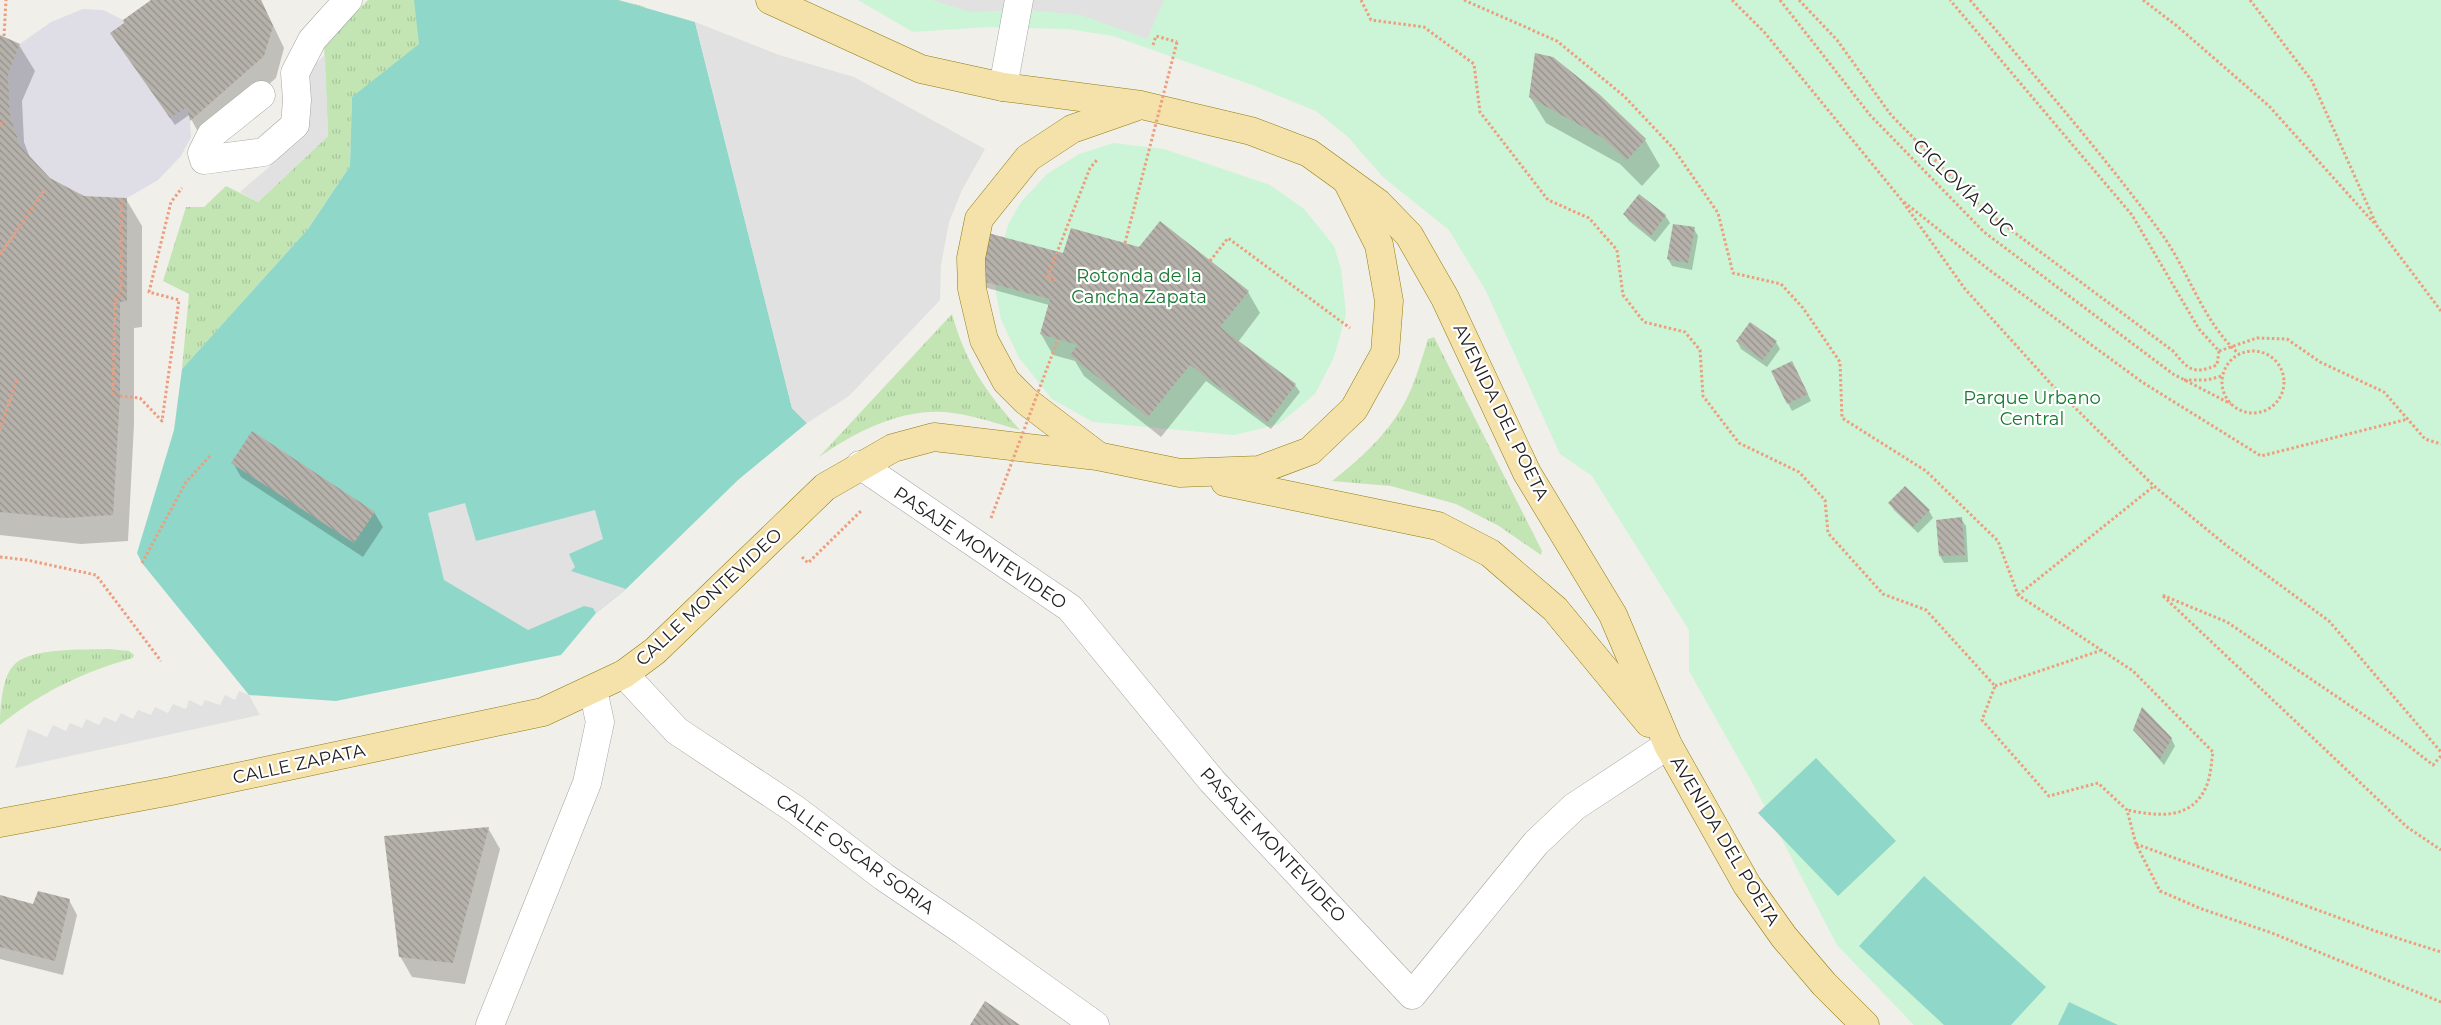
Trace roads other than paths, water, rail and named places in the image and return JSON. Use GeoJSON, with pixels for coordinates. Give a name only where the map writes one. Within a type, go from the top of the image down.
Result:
{"type":"FeatureCollection","features":[{"type":"Feature","properties":{"kind":"main road"},"geometry":{"type":"LineString","coordinates":[[770,0],[921,69],[1003,87],[1141,104]]}},
{"type":"Feature","properties":{"kind":"main road"},"geometry":{"type":"LineString","coordinates":[[1098,456],[1026,401],[1006,381],[984,340],[972,289],[970,258],[979,219],[1028,158],[1072,129],[1141,104]]}},
{"type":"Feature","properties":{"kind":"main road","name":"AVENIDA DEL POETA"},"geometry":{"type":"LineString","coordinates":[[1141,104],[1251,131],[1309,153],[1378,203],[1409,234],[1445,298],[1527,473],[1613,615],[1668,745],[1748,885],[1784,937],[1824,984],[1865,1025]]}},
{"type":"Feature","properties":{"kind":"main road"},"geometry":{"type":"LineString","coordinates":[[1180,473],[1259,470],[1310,451],[1354,409],[1385,353],[1389,301],[1379,245],[1347,181]]}},
{"type":"Feature","properties":{"kind":"main road","name":"CALLE MONTEVIDEO"},"geometry":{"type":"LineString","coordinates":[[593,690],[624,674],[655,651],[825,487],[893,448],[934,437],[1098,456],[1180,473]]}},
{"type":"Feature","properties":{"kind":"main road","name":"AVENIDA DEL POETA"},"geometry":{"type":"LineString","coordinates":[[1180,473],[1438,526],[1490,552],[1555,609],[1668,745]]}},
{"type":"Feature","properties":{"kind":"main road","name":"CALLE ZAPATA"},"geometry":{"type":"LineString","coordinates":[[0,823],[171,792],[543,712],[593,690]]}},
{"type":"Feature","properties":{"kind":"street"},"geometry":{"type":"LineString","coordinates":[[261,95],[211,135],[202,152],[204,160],[264,152],[294,125],[297,100],[295,73],[312,40],[348,0]]}},
{"type":"Feature","properties":{"kind":"street"},"geometry":{"type":"LineString","coordinates":[[1003,87],[1019,0]]}},
{"type":"Feature","properties":{"kind":"street","name":"PASAJE MONTEVIDEO"},"geometry":{"type":"LineString","coordinates":[[860,466],[1070,608],[1212,781],[1412,995],[1536,843],[1574,807],[1668,745]]}},
{"type":"Feature","properties":{"kind":"street","name":"CALLE OSCAR SORIA"},"geometry":{"type":"LineString","coordinates":[[624,674],[677,731],[796,810],[884,877],[1095,1025]]}},
{"type":"Feature","properties":{"kind":"street"},"geometry":{"type":"LineString","coordinates":[[490,1025],[587,783],[600,722],[593,690]]}},
{"type":"Feature","properties":{"kind":"park label","name":"Rotonda de la Cancha Zapata"},"geometry":{"type":"Point","coordinates":[1139,286]}},
{"type":"Feature","properties":{"kind":"park label","name":"Parque Urbano Central"},"geometry":{"type":"Point","coordinates":[2032,408]}}]}
